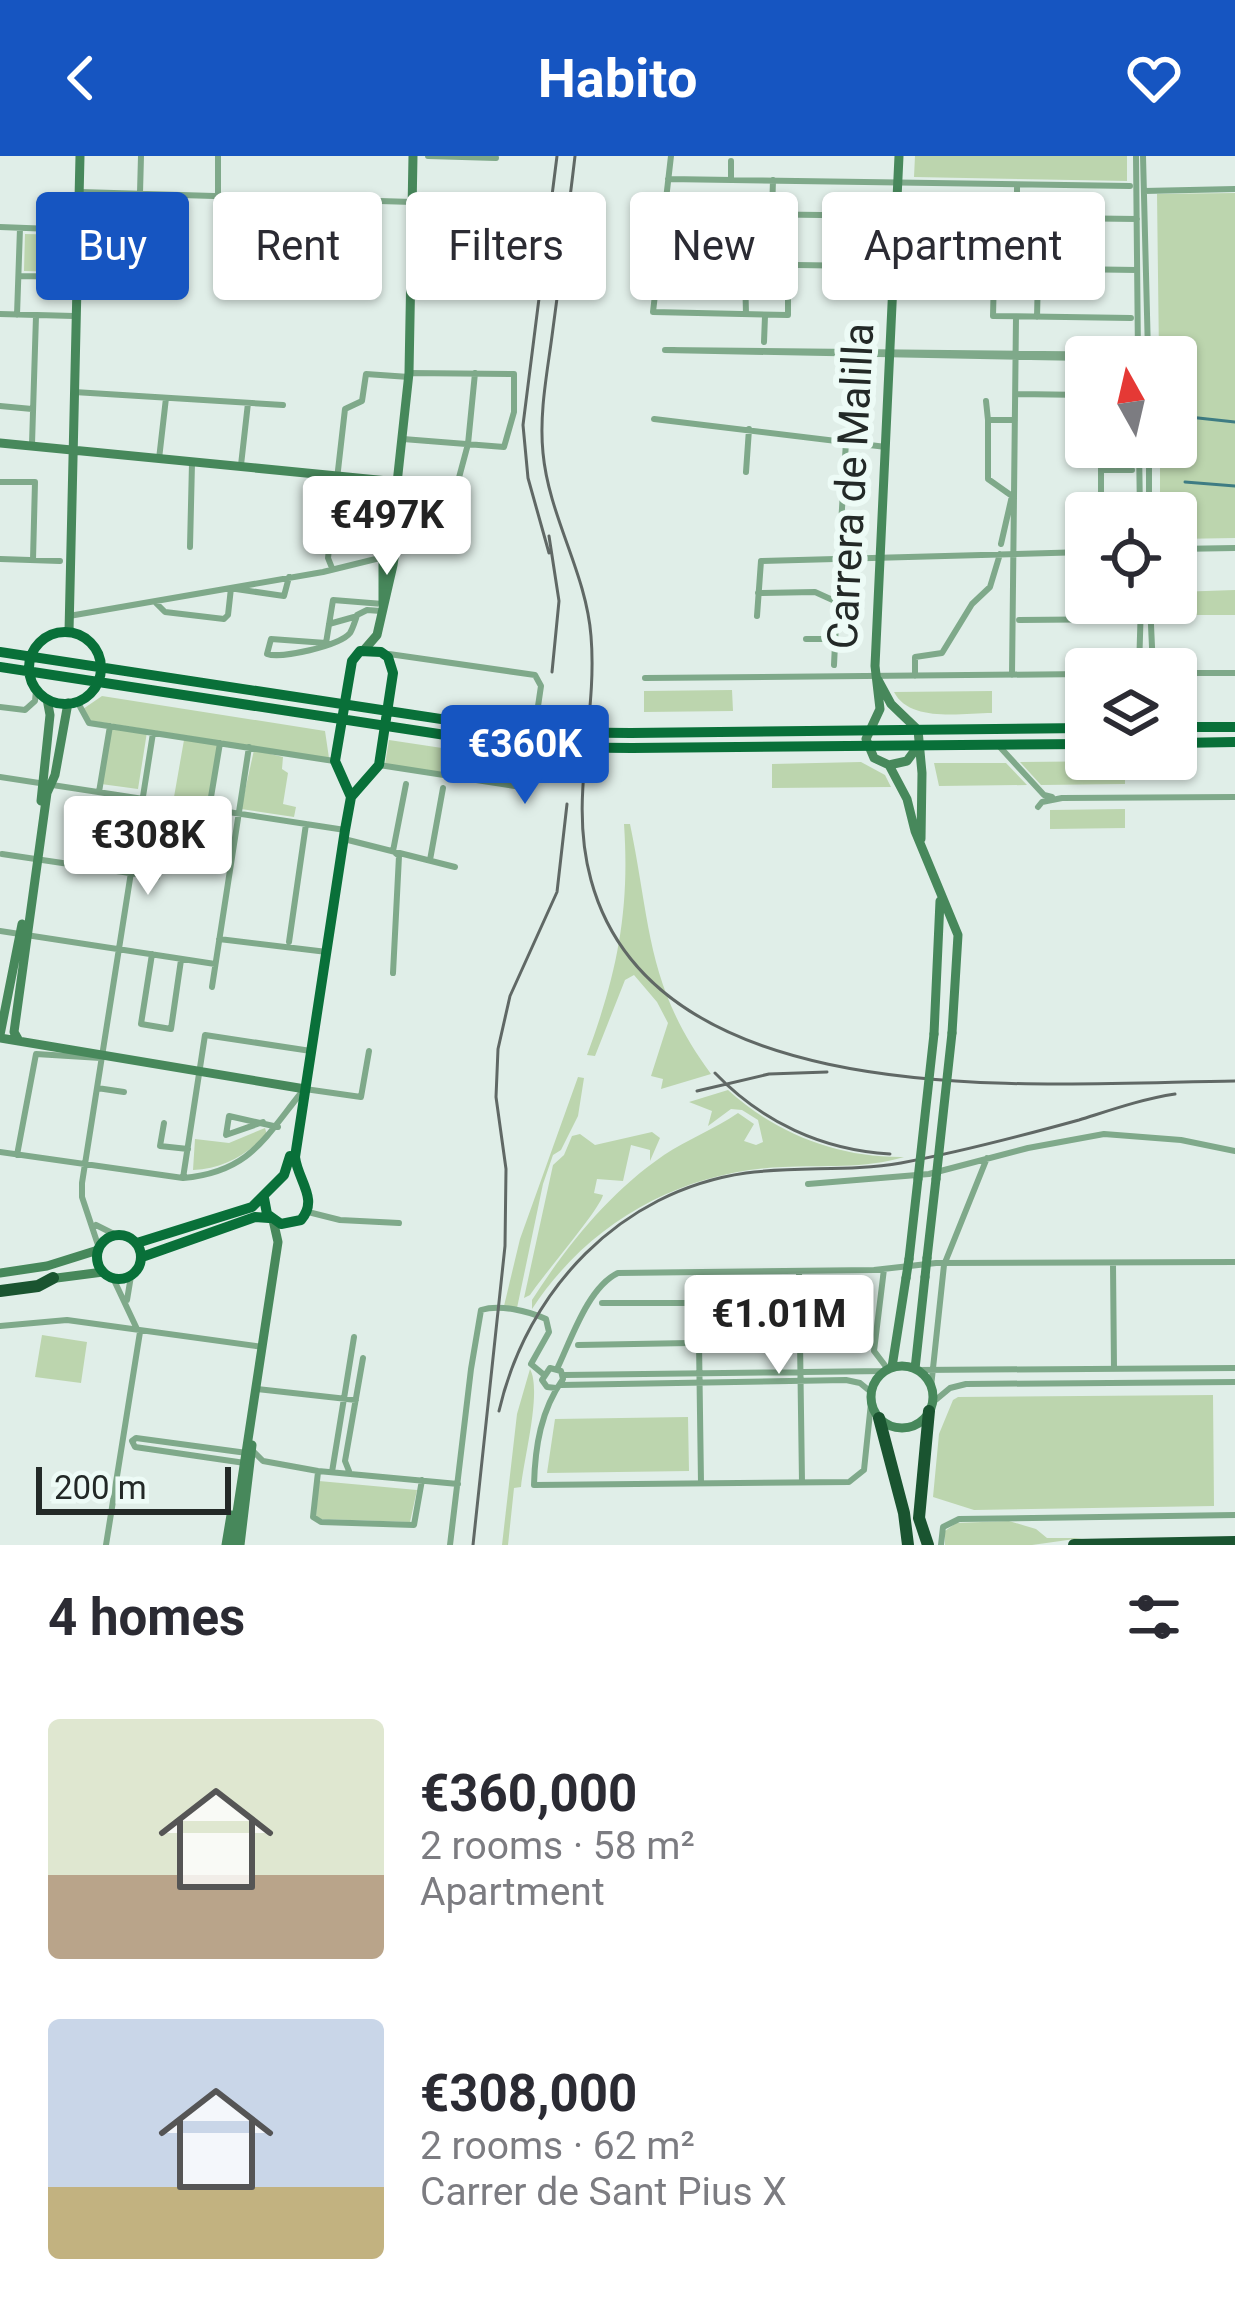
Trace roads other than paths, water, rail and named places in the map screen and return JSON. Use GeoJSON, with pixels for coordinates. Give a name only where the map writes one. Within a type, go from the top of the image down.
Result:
{"type":"FeatureCollection","features":[{"type":"Feature","properties":{"kind":"highway"},"geometry":{"type":"LineString","coordinates":[[0,1288],[38,1286],[53,1278]]}},
{"type":"Feature","properties":{"kind":"highway"},"geometry":{"type":"LineString","coordinates":[[928,1545],[920,1518],[931,1407]]}},
{"type":"Feature","properties":{"kind":"highway"},"geometry":{"type":"LineString","coordinates":[[879,1418],[908,1545]]}},
{"type":"Feature","properties":{"kind":"highway"},"geometry":{"type":"LineString","coordinates":[[1077,1545],[1235,1542]]}},
{"type":"Feature","properties":{"kind":"main road"},"geometry":{"type":"LineString","coordinates":[[69,632],[90,643],[100,667],[98,681],[73,702],[42,695],[28,671],[30,657],[47,636],[69,632]]}},
{"type":"Feature","properties":{"kind":"main road"},"geometry":{"type":"LineString","coordinates":[[137,1243],[247,1210],[264,1198],[288,1165],[351,797],[376,770],[385,726],[393,667],[385,653],[360,651],[352,661],[335,762],[351,797]]}},
{"type":"Feature","properties":{"kind":"main road"},"geometry":{"type":"LineString","coordinates":[[0,652],[526,731],[631,734],[870,725],[917,730],[1065,728]]}},
{"type":"Feature","properties":{"kind":"main road"},"geometry":{"type":"LineString","coordinates":[[0,667],[524,747],[1065,744]]}},
{"type":"Feature","properties":{"kind":"main road"},"geometry":{"type":"LineString","coordinates":[[1197,727],[1235,727]]}},
{"type":"Feature","properties":{"kind":"main road"},"geometry":{"type":"LineString","coordinates":[[1197,743],[1235,742]]}},
{"type":"Feature","properties":{"kind":"main road"},"geometry":{"type":"LineString","coordinates":[[335,762],[354,781],[376,770]]}},
{"type":"Feature","properties":{"kind":"main road"},"geometry":{"type":"LineString","coordinates":[[142,1257],[137,1243],[116,1235],[99,1249],[98,1263],[108,1275],[131,1276],[142,1257],[255,1217],[290,1225],[308,1212],[309,1196],[295,1157],[303,1091]]}},
{"type":"Feature","properties":{"kind":"main road"},"geometry":{"type":"LineString","coordinates":[[280,1180],[303,1186]]}},
{"type":"Feature","properties":{"kind":"main road"},"geometry":{"type":"LineString","coordinates":[[264,1198],[272,1219]]}},
{"type":"Feature","properties":{"kind":"street"},"geometry":{"type":"LineString","coordinates":[[79,192],[80,156]]}},
{"type":"Feature","properties":{"kind":"street"},"geometry":{"type":"LineString","coordinates":[[140,192],[141,156]]}},
{"type":"Feature","properties":{"kind":"street"},"geometry":{"type":"LineString","coordinates":[[218,156],[218,192]]}},
{"type":"Feature","properties":{"kind":"street"},"geometry":{"type":"LineString","coordinates":[[412,192],[413,156]]}},
{"type":"Feature","properties":{"kind":"street"},"geometry":{"type":"LineString","coordinates":[[428,156],[496,158]]}},
{"type":"Feature","properties":{"kind":"street"},"geometry":{"type":"LineString","coordinates":[[666,192],[671,156]]}},
{"type":"Feature","properties":{"kind":"street","name":"Carrera de Malilla"},"geometry":{"type":"LineString","coordinates":[[897,192],[899,156]]}},
{"type":"Feature","properties":{"kind":"street"},"geometry":{"type":"LineString","coordinates":[[1140,156],[1143,336]]}},
{"type":"Feature","properties":{"kind":"street"},"geometry":{"type":"LineString","coordinates":[[1140,156],[1137,270],[1142,336]]}},
{"type":"Feature","properties":{"kind":"street"},"geometry":{"type":"LineString","coordinates":[[731,161],[731,180]]}},
{"type":"Feature","properties":{"kind":"street"},"geometry":{"type":"LineString","coordinates":[[668,179],[1130,186]]}},
{"type":"Feature","properties":{"kind":"street"},"geometry":{"type":"LineString","coordinates":[[773,180],[773,192]]}},
{"type":"Feature","properties":{"kind":"street"},"geometry":{"type":"LineString","coordinates":[[1017,184],[1017,192]]}},
{"type":"Feature","properties":{"kind":"street"},"geometry":{"type":"LineString","coordinates":[[1144,190],[1235,189]]}},
{"type":"Feature","properties":{"kind":"street"},"geometry":{"type":"LineString","coordinates":[[1105,219],[1137,219]]}},
{"type":"Feature","properties":{"kind":"street"},"geometry":{"type":"LineString","coordinates":[[0,227],[36,229]]}},
{"type":"Feature","properties":{"kind":"street"},"geometry":{"type":"LineString","coordinates":[[17,315],[20,228]]}},
{"type":"Feature","properties":{"kind":"street"},"geometry":{"type":"LineString","coordinates":[[1105,269],[1137,270]]}},
{"type":"Feature","properties":{"kind":"street"},"geometry":{"type":"LineString","coordinates":[[19,276],[36,277]]}},
{"type":"Feature","properties":{"kind":"street"},"geometry":{"type":"LineString","coordinates":[[69,632],[76,300]]}},
{"type":"Feature","properties":{"kind":"street"},"geometry":{"type":"LineString","coordinates":[[360,651],[377,635],[382,608],[404,439],[410,300]]}},
{"type":"Feature","properties":{"kind":"street"},"geometry":{"type":"LineString","coordinates":[[654,300],[653,312],[788,315],[788,300]]}},
{"type":"Feature","properties":{"kind":"street"},"geometry":{"type":"LineString","coordinates":[[746,300],[746,314]]}},
{"type":"Feature","properties":{"kind":"street","name":"Carrera de Malilla"},"geometry":{"type":"LineString","coordinates":[[867,747],[870,725],[880,710],[875,676],[892,300]]}},
{"type":"Feature","properties":{"kind":"street"},"geometry":{"type":"LineString","coordinates":[[993,300],[993,316],[1131,318]]}},
{"type":"Feature","properties":{"kind":"street"},"geometry":{"type":"LineString","coordinates":[[1037,300],[1037,317]]}},
{"type":"Feature","properties":{"kind":"street"},"geometry":{"type":"LineString","coordinates":[[0,314],[76,316]]}},
{"type":"Feature","properties":{"kind":"street"},"geometry":{"type":"LineString","coordinates":[[764,343],[765,315]]}},
{"type":"Feature","properties":{"kind":"street"},"geometry":{"type":"LineString","coordinates":[[32,446],[36,316]]}},
{"type":"Feature","properties":{"kind":"street"},"geometry":{"type":"LineString","coordinates":[[1012,675],[1016,316]]}},
{"type":"Feature","properties":{"kind":"street"},"geometry":{"type":"LineString","coordinates":[[890,353],[665,350],[1065,355]]}},
{"type":"Feature","properties":{"kind":"street"},"geometry":{"type":"LineString","coordinates":[[1015,355],[1065,357]]}},
{"type":"Feature","properties":{"kind":"street"},"geometry":{"type":"LineString","coordinates":[[336,569],[328,562],[345,409],[362,401],[367,374],[514,374],[514,412],[504,447],[404,439]]}},
{"type":"Feature","properties":{"kind":"street"},"geometry":{"type":"LineString","coordinates":[[446,526],[468,444],[475,374]]}},
{"type":"Feature","properties":{"kind":"street"},"geometry":{"type":"LineString","coordinates":[[74,392],[284,405]]}},
{"type":"Feature","properties":{"kind":"street"},"geometry":{"type":"LineString","coordinates":[[1016,394],[1065,395]]}},
{"type":"Feature","properties":{"kind":"street"},"geometry":{"type":"LineString","coordinates":[[159,459],[166,398]]}},
{"type":"Feature","properties":{"kind":"street"},"geometry":{"type":"LineString","coordinates":[[986,401],[988,479],[1012,496],[1000,544]]}},
{"type":"Feature","properties":{"kind":"street"},"geometry":{"type":"LineString","coordinates":[[240,469],[248,403]]}},
{"type":"Feature","properties":{"kind":"street"},"geometry":{"type":"LineString","coordinates":[[0,406],[33,409]]}},
{"type":"Feature","properties":{"kind":"street"},"geometry":{"type":"LineString","coordinates":[[654,419],[886,447]]}},
{"type":"Feature","properties":{"kind":"street"},"geometry":{"type":"LineString","coordinates":[[988,420],[1016,420]]}},
{"type":"Feature","properties":{"kind":"street"},"geometry":{"type":"LineString","coordinates":[[746,472],[748,429]]}},
{"type":"Feature","properties":{"kind":"street"},"geometry":{"type":"LineString","coordinates":[[838,558],[846,441]]}},
{"type":"Feature","properties":{"kind":"street"},"geometry":{"type":"LineString","coordinates":[[0,443],[398,482]]}},
{"type":"Feature","properties":{"kind":"street"},"geometry":{"type":"LineString","coordinates":[[190,548],[192,463]]}},
{"type":"Feature","properties":{"kind":"street"},"geometry":{"type":"LineString","coordinates":[[1101,492],[1101,470],[1132,470]]}},
{"type":"Feature","properties":{"kind":"street"},"geometry":{"type":"LineString","coordinates":[[0,482],[35,482],[33,560]]}},
{"type":"Feature","properties":{"kind":"street"},"geometry":{"type":"LineString","coordinates":[[331,529],[369,533]]}},
{"type":"Feature","properties":{"kind":"street"},"geometry":{"type":"LineString","coordinates":[[69,616],[336,569],[388,548]]}},
{"type":"Feature","properties":{"kind":"street"},"geometry":{"type":"LineString","coordinates":[[382,608],[388,548]]}},
{"type":"Feature","properties":{"kind":"street"},"geometry":{"type":"LineString","coordinates":[[1197,549],[1235,548]]}},
{"type":"Feature","properties":{"kind":"street"},"geometry":{"type":"LineString","coordinates":[[757,616],[760,562],[1065,552]]}},
{"type":"Feature","properties":{"kind":"street"},"geometry":{"type":"LineString","coordinates":[[915,676],[915,657],[942,653],[972,604],[990,587],[1000,554]]}},
{"type":"Feature","properties":{"kind":"street"},"geometry":{"type":"LineString","coordinates":[[0,559],[60,560]]}},
{"type":"Feature","properties":{"kind":"street"},"geometry":{"type":"LineString","coordinates":[[232,588],[284,596],[289,577]]}},
{"type":"Feature","properties":{"kind":"street"},"geometry":{"type":"LineString","coordinates":[[155,602],[165,612],[224,619],[232,588]]}},
{"type":"Feature","properties":{"kind":"street"},"geometry":{"type":"LineString","coordinates":[[758,593],[815,592],[837,602],[834,665]]}},
{"type":"Feature","properties":{"kind":"street"},"geometry":{"type":"LineString","coordinates":[[357,615],[350,634],[341,640],[279,657],[267,654],[271,639],[324,644],[335,599],[382,608]]}},
{"type":"Feature","properties":{"kind":"street"},"geometry":{"type":"LineString","coordinates":[[329,625],[382,608]]}},
{"type":"Feature","properties":{"kind":"street"},"geometry":{"type":"LineString","coordinates":[[1019,620],[1065,620]]}},
{"type":"Feature","properties":{"kind":"street"},"geometry":{"type":"LineString","coordinates":[[376,770],[521,787],[528,783],[539,679],[385,653],[377,635]]}},
{"type":"Feature","properties":{"kind":"street"},"geometry":{"type":"LineString","coordinates":[[806,639],[835,639]]}},
{"type":"Feature","properties":{"kind":"street"},"geometry":{"type":"LineString","coordinates":[[1197,673],[1235,673]]}},
{"type":"Feature","properties":{"kind":"street"},"geometry":{"type":"LineString","coordinates":[[645,678],[1065,674]]}},
{"type":"Feature","properties":{"kind":"street","name":"Carrera de Malilla"},"geometry":{"type":"LineString","coordinates":[[875,676],[891,704],[917,730]]}},
{"type":"Feature","properties":{"kind":"street"},"geometry":{"type":"LineString","coordinates":[[0,707],[25,710],[42,695],[49,722],[46,784],[14,1032],[20,1041]]}},
{"type":"Feature","properties":{"kind":"street"},"geometry":{"type":"LineString","coordinates":[[46,784],[73,702],[88,723],[335,762]]}},
{"type":"Feature","properties":{"kind":"street"},"geometry":{"type":"LineString","coordinates":[[870,725],[891,712],[904,715]]}},
{"type":"Feature","properties":{"kind":"street"},"geometry":{"type":"LineString","coordinates":[[49,722],[56,719],[62,724]]}},
{"type":"Feature","properties":{"kind":"street"},"geometry":{"type":"LineString","coordinates":[[99,792],[110,726]]}},
{"type":"Feature","properties":{"kind":"street"},"geometry":{"type":"LineString","coordinates":[[917,730],[921,843]]}},
{"type":"Feature","properties":{"kind":"street"},"geometry":{"type":"LineString","coordinates":[[0,1273],[47,1266],[99,1249],[82,1197],[85,1164],[153,733]]}},
{"type":"Feature","properties":{"kind":"street"},"geometry":{"type":"LineString","coordinates":[[209,809],[220,743]]}},
{"type":"Feature","properties":{"kind":"street"},"geometry":{"type":"LineString","coordinates":[[998,745],[1044,795],[1235,796]]}},
{"type":"Feature","properties":{"kind":"street"},"geometry":{"type":"LineString","coordinates":[[889,765],[907,761],[918,746]]}},
{"type":"Feature","properties":{"kind":"street"},"geometry":{"type":"LineString","coordinates":[[212,986],[249,747]]}},
{"type":"Feature","properties":{"kind":"street"},"geometry":{"type":"LineString","coordinates":[[867,747],[874,758],[889,765],[907,799],[958,935],[916,1369],[931,1387]]}},
{"type":"Feature","properties":{"kind":"street"},"geometry":{"type":"LineString","coordinates":[[0,777],[306,824],[455,867]]}},
{"type":"Feature","properties":{"kind":"street"},"geometry":{"type":"LineString","coordinates":[[393,851],[406,784]]}},
{"type":"Feature","properties":{"kind":"street"},"geometry":{"type":"LineString","coordinates":[[430,860],[443,788]]}},
{"type":"Feature","properties":{"kind":"street"},"geometry":{"type":"LineString","coordinates":[[1038,807],[1062,798]]}},
{"type":"Feature","properties":{"kind":"street"},"geometry":{"type":"LineString","coordinates":[[289,942],[306,824]]}},
{"type":"Feature","properties":{"kind":"street"},"geometry":{"type":"LineString","coordinates":[[393,851],[399,856],[393,973]]}},
{"type":"Feature","properties":{"kind":"street"},"geometry":{"type":"LineString","coordinates":[[2,854],[69,864]]}},
{"type":"Feature","properties":{"kind":"street"},"geometry":{"type":"LineString","coordinates":[[103,869],[157,877]]}},
{"type":"Feature","properties":{"kind":"street"},"geometry":{"type":"LineString","coordinates":[[937,886],[941,927],[934,1034],[909,1259],[906,1278],[888,1369],[871,1397],[861,1475],[849,1482],[534,1485],[549,1397],[559,1386],[560,1371],[585,1314],[613,1274],[884,1270],[944,1265],[1235,1262]]}},
{"type":"Feature","properties":{"kind":"street"},"geometry":{"type":"LineString","coordinates":[[0,931],[215,964]]}},
{"type":"Feature","properties":{"kind":"street"},"geometry":{"type":"LineString","coordinates":[[23,935],[0,1036],[101,1058],[361,1097],[369,1051]]}},
{"type":"Feature","properties":{"kind":"street"},"geometry":{"type":"LineString","coordinates":[[219,939],[327,952]]}},
{"type":"Feature","properties":{"kind":"street"},"geometry":{"type":"LineString","coordinates":[[152,955],[141,1024],[171,1029],[182,959]]}},
{"type":"Feature","properties":{"kind":"street"},"geometry":{"type":"LineString","coordinates":[[183,1178],[205,1035],[310,1051]]}},
{"type":"Feature","properties":{"kind":"street"},"geometry":{"type":"LineString","coordinates":[[17,1155],[36,1054],[101,1058]]}},
{"type":"Feature","properties":{"kind":"street"},"geometry":{"type":"LineString","coordinates":[[97,1088],[124,1093]]}},
{"type":"Feature","properties":{"kind":"street"},"geometry":{"type":"LineString","coordinates":[[0,1152],[183,1178],[234,1166],[251,1155],[303,1091]]}},
{"type":"Feature","properties":{"kind":"street"},"geometry":{"type":"LineString","coordinates":[[263,1122],[226,1135],[229,1116],[263,1122],[278,1127]]}},
{"type":"Feature","properties":{"kind":"street"},"geometry":{"type":"LineString","coordinates":[[164,1123],[160,1145],[188,1149]]}},
{"type":"Feature","properties":{"kind":"street"},"geometry":{"type":"LineString","coordinates":[[808,1184],[929,1174],[1104,1134],[1181,1140],[1235,1151]]}},
{"type":"Feature","properties":{"kind":"street"},"geometry":{"type":"LineString","coordinates":[[931,1407],[930,1371],[944,1265],[986,1159]]}},
{"type":"Feature","properties":{"kind":"street"},"geometry":{"type":"LineString","coordinates":[[308,1212],[340,1220],[399,1223]]}},
{"type":"Feature","properties":{"kind":"street"},"geometry":{"type":"LineString","coordinates":[[233,1545],[278,1240],[272,1219]]}},
{"type":"Feature","properties":{"kind":"street"},"geometry":{"type":"LineString","coordinates":[[93,1224],[116,1235]]}},
{"type":"Feature","properties":{"kind":"street"},"geometry":{"type":"LineString","coordinates":[[278,1240],[290,1225]]}},
{"type":"Feature","properties":{"kind":"street"},"geometry":{"type":"LineString","coordinates":[[1113,1264],[1114,1369]]}},
{"type":"Feature","properties":{"kind":"street"},"geometry":{"type":"LineString","coordinates":[[884,1270],[874,1351],[888,1369]]}},
{"type":"Feature","properties":{"kind":"street"},"geometry":{"type":"LineString","coordinates":[[800,1271],[802,1482]]}},
{"type":"Feature","properties":{"kind":"street"},"geometry":{"type":"LineString","coordinates":[[698,1273],[700,1483]]}},
{"type":"Feature","properties":{"kind":"street"},"geometry":{"type":"LineString","coordinates":[[53,1278],[108,1275],[140,1331],[127,1442],[106,1544]]}},
{"type":"Feature","properties":{"kind":"street"},"geometry":{"type":"LineString","coordinates":[[127,1304],[131,1276]]}},
{"type":"Feature","properties":{"kind":"street"},"geometry":{"type":"LineString","coordinates":[[602,1303],[689,1303]]}},
{"type":"Feature","properties":{"kind":"street"},"geometry":{"type":"LineString","coordinates":[[451,1545],[481,1310],[529,1312],[550,1324],[532,1359],[532,1367],[543,1374],[549,1397]]}},
{"type":"Feature","properties":{"kind":"street"},"geometry":{"type":"LineString","coordinates":[[0,1327],[67,1320],[263,1347]]}},
{"type":"Feature","properties":{"kind":"street"},"geometry":{"type":"LineString","coordinates":[[332,1472],[354,1337]]}},
{"type":"Feature","properties":{"kind":"street"},"geometry":{"type":"LineString","coordinates":[[578,1345],[690,1343]]}},
{"type":"Feature","properties":{"kind":"street"},"geometry":{"type":"LineString","coordinates":[[352,1473],[345,1461],[363,1358]]}},
{"type":"Feature","properties":{"kind":"street"},"geometry":{"type":"LineString","coordinates":[[543,1374],[550,1368],[851,1380],[871,1397],[879,1418],[896,1427],[916,1424],[946,1391],[966,1384],[1235,1382]]}},
{"type":"Feature","properties":{"kind":"street"},"geometry":{"type":"LineString","coordinates":[[800,1377],[888,1369],[1235,1368]]}},
{"type":"Feature","properties":{"kind":"street"},"geometry":{"type":"LineString","coordinates":[[545,1385],[699,1377]]}},
{"type":"Feature","properties":{"kind":"street"},"geometry":{"type":"LineString","coordinates":[[257,1389],[356,1400]]}},
{"type":"Feature","properties":{"kind":"street"},"geometry":{"type":"LineString","coordinates":[[127,1442],[318,1471],[458,1484]]}},
{"type":"Feature","properties":{"kind":"street"},"geometry":{"type":"LineString","coordinates":[[233,1545],[246,1457]]}},
{"type":"Feature","properties":{"kind":"street"},"geometry":{"type":"LineString","coordinates":[[318,1471],[311,1510],[318,1521],[414,1525],[422,1480]]}},
{"type":"Feature","properties":{"kind":"street"},"geometry":{"type":"LineString","coordinates":[[941,1545],[943,1527],[959,1519],[1235,1515]]}},
{"type":"Feature","properties":{"kind":"waterway"},"geometry":{"type":"LineString","coordinates":[[1197,418],[1235,422]]}},
{"type":"Feature","properties":{"kind":"waterway"},"geometry":{"type":"LineString","coordinates":[[1185,482],[1235,486]]}},
{"type":"Feature","properties":{"kind":"railway"},"geometry":{"type":"LineString","coordinates":[[549,553],[528,478],[523,425],[557,156]]}},
{"type":"Feature","properties":{"kind":"railway"},"geometry":{"type":"LineString","coordinates":[[575,156],[544,394],[543,453],[591,636],[582,819],[585,849],[591,880],[630,958],[692,1013],[773,1050],[866,1071],[965,1082],[1235,1081]]}},
{"type":"Feature","properties":{"kind":"railway"},"geometry":{"type":"LineString","coordinates":[[549,536],[559,601],[552,672]]}},
{"type":"Feature","properties":{"kind":"railway"},"geometry":{"type":"LineString","coordinates":[[473,1545],[505,1246],[506,1169],[496,1097],[498,1049],[510,996],[557,892],[567,804]]}},
{"type":"Feature","properties":{"kind":"railway"},"geometry":{"type":"LineString","coordinates":[[697,1091],[769,1074],[827,1072]]}},
{"type":"Feature","properties":{"kind":"railway"},"geometry":{"type":"LineString","coordinates":[[715,1073],[753,1106],[795,1130],[841,1147],[890,1154]]}},
{"type":"Feature","properties":{"kind":"railway"},"geometry":{"type":"LineString","coordinates":[[499,1411],[512,1367],[556,1287],[620,1224],[658,1201],[700,1183],[746,1173],[923,1159],[1175,1094]]}}]}
